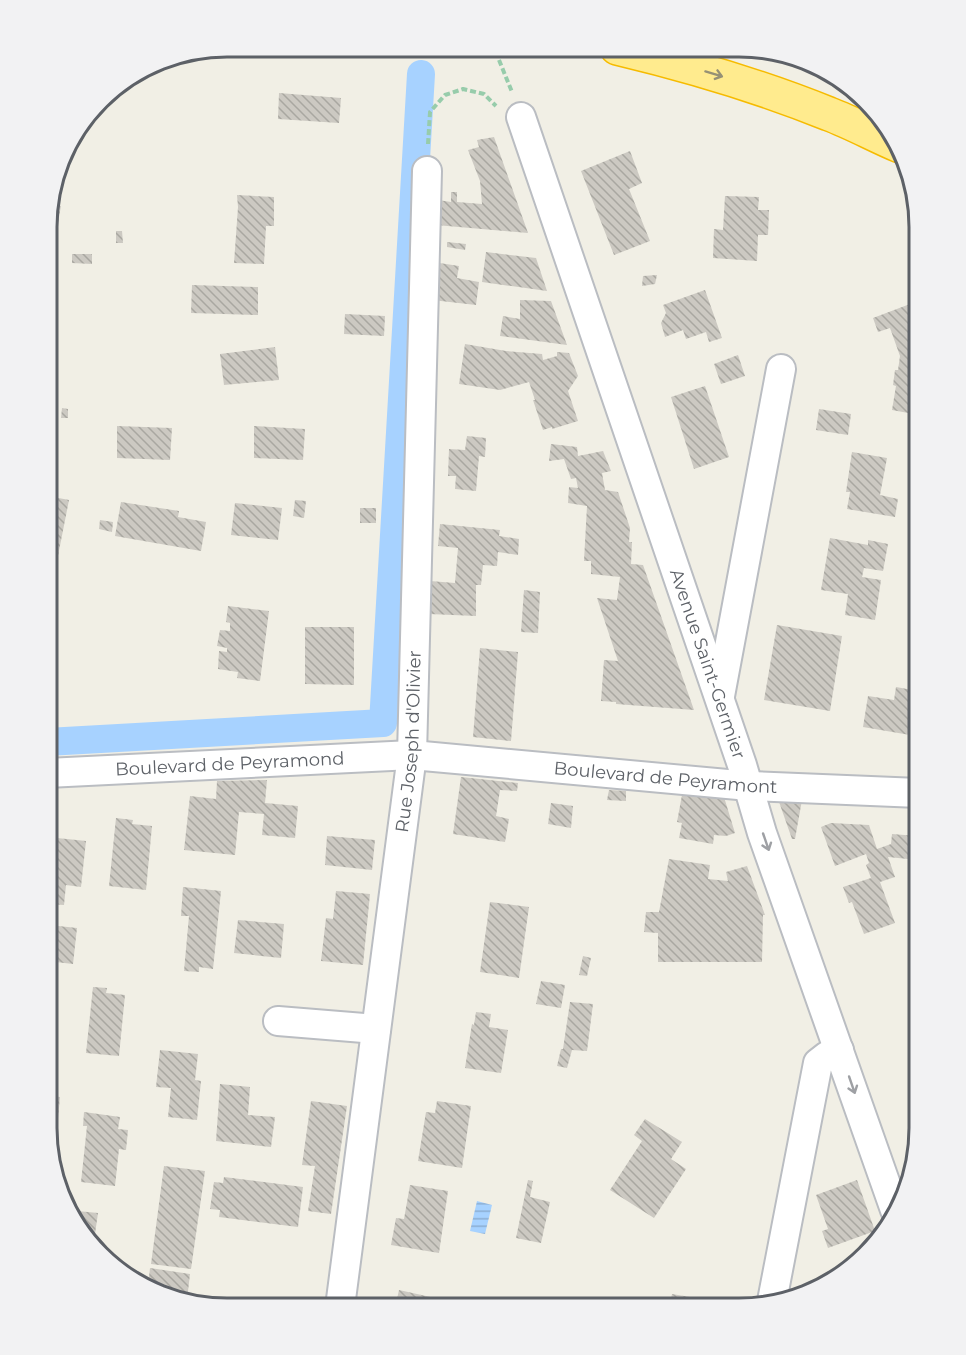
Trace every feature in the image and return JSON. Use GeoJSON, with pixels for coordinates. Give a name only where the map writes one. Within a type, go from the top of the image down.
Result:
{"type":"FeatureCollection","features":[{"type":"Feature","properties":{"kind":"highway"},"geometry":{"type":"LineString","coordinates":[[654,57],[758,88],[830,114],[883,138]]}},
{"type":"Feature","properties":{"kind":"street","name":"Avenue Saint-Germier"},"geometry":{"type":"LineString","coordinates":[[522,117],[720,698],[762,833],[892,1201]]}},
{"type":"Feature","properties":{"kind":"street","name":"Rue Joseph d'Olivier"},"geometry":{"type":"LineString","coordinates":[[341,1298],[412,755],[427,171]]}},
{"type":"Feature","properties":{"kind":"street"},"geometry":{"type":"LineString","coordinates":[[720,698],[781,369]]}},
{"type":"Feature","properties":{"kind":"street","name":"Boulevard de Peyramond"},"geometry":{"type":"LineString","coordinates":[[57,773],[412,755]]}},
{"type":"Feature","properties":{"kind":"street","name":"Boulevard de Peyramont"},"geometry":{"type":"LineString","coordinates":[[412,755],[749,786],[909,793]]}},
{"type":"Feature","properties":{"kind":"street"},"geometry":{"type":"LineString","coordinates":[[278,1022],[376,1029]]}},
{"type":"Feature","properties":{"kind":"street"},"geometry":{"type":"LineString","coordinates":[[773,1295],[818,1063],[839,1050]]}},
{"type":"Feature","properties":{"kind":"path"},"geometry":{"type":"LineString","coordinates":[[427,171],[430,112],[445,95],[463,89],[484,93],[500,111],[506,122],[522,117],[499,60]]}},
{"type":"Feature","properties":{"kind":"water"},"geometry":{"type":"Polygon","coordinates":[[[477,1201],[492,1205],[485,1234],[470,1231],[477,1201]]]}},
{"type":"Feature","properties":{"kind":"building"},"geometry":{"type":"Polygon","coordinates":[[[279,93],[341,98],[339,123],[278,119],[279,93]]]}},
{"type":"Feature","properties":{"kind":"building"},"geometry":{"type":"Polygon","coordinates":[[[494,137],[528,233],[436,225],[438,200],[451,202],[451,192],[457,192],[457,202],[482,204],[480,181],[468,150],[479,147],[477,140],[494,137]]]}},
{"type":"Feature","properties":{"kind":"building"},"geometry":{"type":"Polygon","coordinates":[[[630,151],[642,183],[629,189],[650,241],[614,255],[581,171],[630,151]]]}},
{"type":"Feature","properties":{"kind":"building"},"geometry":{"type":"Polygon","coordinates":[[[237,195],[274,197],[274,226],[266,226],[264,264],[234,263],[237,195]]]}},
{"type":"Feature","properties":{"kind":"building"},"geometry":{"type":"Polygon","coordinates":[[[725,196],[759,197],[758,210],[769,210],[768,235],[758,235],[757,261],[713,258],[714,229],[723,230],[725,196]]]}},
{"type":"Feature","properties":{"kind":"building"},"geometry":{"type":"Polygon","coordinates":[[[58,206],[61,206],[57,228],[58,206]]]}},
{"type":"Feature","properties":{"kind":"building"},"geometry":{"type":"Polygon","coordinates":[[[116,231],[122,231],[123,243],[116,243],[116,231]]]}},
{"type":"Feature","properties":{"kind":"building"},"geometry":{"type":"Polygon","coordinates":[[[447,242],[466,244],[465,250],[447,247],[447,242]]]}},
{"type":"Feature","properties":{"kind":"building"},"geometry":{"type":"Polygon","coordinates":[[[486,252],[536,258],[547,291],[482,282],[486,252]]]}},
{"type":"Feature","properties":{"kind":"building"},"geometry":{"type":"Polygon","coordinates":[[[72,254],[92,254],[92,264],[72,263],[72,254]]]}},
{"type":"Feature","properties":{"kind":"building"},"geometry":{"type":"Polygon","coordinates":[[[433,262],[459,266],[457,278],[479,282],[476,305],[432,300],[433,262]]]}},
{"type":"Feature","properties":{"kind":"building"},"geometry":{"type":"Polygon","coordinates":[[[657,275],[655,284],[642,286],[643,276],[657,275]]]}},
{"type":"Feature","properties":{"kind":"building"},"geometry":{"type":"Polygon","coordinates":[[[192,285],[258,287],[258,315],[191,313],[192,285]]]}},
{"type":"Feature","properties":{"kind":"building"},"geometry":{"type":"Polygon","coordinates":[[[705,290],[722,338],[709,342],[706,332],[686,339],[683,330],[665,337],[661,323],[666,313],[663,305],[705,290]]]}},
{"type":"Feature","properties":{"kind":"building"},"geometry":{"type":"Polygon","coordinates":[[[520,300],[551,301],[567,345],[500,336],[503,316],[520,319],[520,300]]]}},
{"type":"Feature","properties":{"kind":"building"},"geometry":{"type":"Polygon","coordinates":[[[909,304],[909,413],[892,410],[896,386],[893,385],[895,370],[898,370],[900,356],[890,328],[878,332],[873,318],[909,304]]]}},
{"type":"Feature","properties":{"kind":"building"},"geometry":{"type":"Polygon","coordinates":[[[345,314],[385,316],[384,336],[344,334],[345,314]]]}},
{"type":"Feature","properties":{"kind":"building"},"geometry":{"type":"Polygon","coordinates":[[[465,344],[542,354],[543,360],[557,356],[557,352],[569,353],[578,376],[568,391],[578,421],[543,430],[529,382],[500,390],[459,384],[465,344]]]}},
{"type":"Feature","properties":{"kind":"building"},"geometry":{"type":"Polygon","coordinates":[[[275,347],[279,380],[224,385],[220,354],[275,347]]]}},
{"type":"Feature","properties":{"kind":"building"},"geometry":{"type":"Polygon","coordinates":[[[738,355],[745,376],[721,384],[714,364],[738,355]]]}},
{"type":"Feature","properties":{"kind":"building"},"geometry":{"type":"Polygon","coordinates":[[[705,386],[729,457],[694,469],[671,397],[705,386]]]}},
{"type":"Feature","properties":{"kind":"building"},"geometry":{"type":"Polygon","coordinates":[[[62,408],[68,409],[68,418],[61,418],[62,408]]]}},
{"type":"Feature","properties":{"kind":"building"},"geometry":{"type":"Polygon","coordinates":[[[819,409],[851,414],[848,435],[816,430],[819,409]]]}},
{"type":"Feature","properties":{"kind":"building"},"geometry":{"type":"Polygon","coordinates":[[[117,426],[172,428],[170,460],[117,458],[117,426]]]}},
{"type":"Feature","properties":{"kind":"building"},"geometry":{"type":"Polygon","coordinates":[[[254,426],[305,429],[303,460],[254,458],[254,426]]]}},
{"type":"Feature","properties":{"kind":"building"},"geometry":{"type":"Polygon","coordinates":[[[467,436],[486,438],[485,457],[479,456],[476,491],[455,489],[456,476],[448,476],[449,449],[465,450],[467,436]]]}},
{"type":"Feature","properties":{"kind":"building"},"geometry":{"type":"Polygon","coordinates":[[[551,444],[577,447],[578,456],[603,451],[611,471],[602,473],[605,490],[618,492],[630,528],[631,564],[643,565],[694,710],[601,701],[604,660],[618,661],[597,598],[617,600],[620,577],[591,574],[591,561],[584,561],[587,506],[568,503],[569,487],[578,488],[576,478],[571,479],[564,459],[549,461],[551,444]]]}},
{"type":"Feature","properties":{"kind":"building"},"geometry":{"type":"Polygon","coordinates":[[[852,452],[887,458],[880,495],[898,499],[895,517],[847,509],[850,492],[846,492],[852,452]]]}},
{"type":"Feature","properties":{"kind":"building"},"geometry":{"type":"Polygon","coordinates":[[[57,498],[69,500],[57,561],[57,498]]]}},
{"type":"Feature","properties":{"kind":"building"},"geometry":{"type":"Polygon","coordinates":[[[295,500],[306,501],[304,518],[293,516],[295,500]]]}},
{"type":"Feature","properties":{"kind":"building"},"geometry":{"type":"Polygon","coordinates":[[[121,502],[179,511],[178,517],[206,522],[201,551],[115,536],[121,502]]]}},
{"type":"Feature","properties":{"kind":"building"},"geometry":{"type":"Polygon","coordinates":[[[235,503],[282,508],[278,540],[231,535],[235,503]]]}},
{"type":"Feature","properties":{"kind":"building"},"geometry":{"type":"Polygon","coordinates":[[[360,508],[376,508],[376,523],[360,523],[360,508]]]}},
{"type":"Feature","properties":{"kind":"building"},"geometry":{"type":"Polygon","coordinates":[[[100,520],[113,522],[112,532],[99,529],[100,520]]]}},
{"type":"Feature","properties":{"kind":"building"},"geometry":{"type":"Polygon","coordinates":[[[440,524],[500,530],[499,536],[519,539],[518,555],[498,552],[497,566],[483,565],[481,585],[476,585],[476,616],[429,614],[430,581],[455,583],[458,548],[438,546],[440,524]]]}},
{"type":"Feature","properties":{"kind":"building"},"geometry":{"type":"Polygon","coordinates":[[[830,538],[868,545],[868,540],[888,544],[883,571],[864,568],[862,577],[881,580],[875,620],[845,615],[848,594],[821,590],[830,538]]]}},
{"type":"Feature","properties":{"kind":"building"},"geometry":{"type":"Polygon","coordinates":[[[524,590],[540,592],[538,633],[521,632],[524,590]]]}},
{"type":"Feature","properties":{"kind":"building"},"geometry":{"type":"Polygon","coordinates":[[[228,606],[269,611],[260,681],[237,678],[238,672],[218,669],[219,651],[227,652],[227,648],[217,646],[220,630],[230,631],[230,623],[226,622],[228,606]]]}},
{"type":"Feature","properties":{"kind":"building"},"geometry":{"type":"Polygon","coordinates":[[[777,625],[842,636],[830,711],[764,700],[777,625]]]}},
{"type":"Feature","properties":{"kind":"building"},"geometry":{"type":"Polygon","coordinates":[[[305,627],[354,627],[354,685],[305,684],[305,627]]]}},
{"type":"Feature","properties":{"kind":"building"},"geometry":{"type":"Polygon","coordinates":[[[480,648],[518,652],[511,741],[473,737],[480,648]]]}},
{"type":"Feature","properties":{"kind":"building"},"geometry":{"type":"Polygon","coordinates":[[[896,687],[909,689],[909,735],[863,727],[868,696],[894,700],[896,687]]]}},
{"type":"Feature","properties":{"kind":"building"},"geometry":{"type":"Polygon","coordinates":[[[461,777],[518,783],[517,791],[500,790],[496,816],[509,819],[505,842],[453,834],[461,777]]]}},
{"type":"Feature","properties":{"kind":"building"},"geometry":{"type":"Polygon","coordinates":[[[267,780],[265,803],[298,806],[295,838],[262,835],[264,814],[239,812],[235,855],[184,850],[190,796],[216,799],[217,781],[267,780]]]}},
{"type":"Feature","properties":{"kind":"building"},"geometry":{"type":"Polygon","coordinates":[[[609,790],[626,791],[626,801],[607,800],[609,790]]]}},
{"type":"Feature","properties":{"kind":"building"},"geometry":{"type":"Polygon","coordinates":[[[682,795],[724,797],[735,833],[726,836],[714,835],[713,844],[679,838],[682,823],[677,822],[682,795]]]}},
{"type":"Feature","properties":{"kind":"building"},"geometry":{"type":"Polygon","coordinates":[[[778,799],[802,800],[795,839],[792,839],[778,799]]]}},
{"type":"Feature","properties":{"kind":"building"},"geometry":{"type":"Polygon","coordinates":[[[551,803],[573,806],[571,828],[548,824],[551,803]]]}},
{"type":"Feature","properties":{"kind":"building"},"geometry":{"type":"Polygon","coordinates":[[[116,818],[133,820],[132,824],[152,826],[146,890],[109,886],[116,818]]]}},
{"type":"Feature","properties":{"kind":"building"},"geometry":{"type":"Polygon","coordinates":[[[831,823],[869,825],[877,849],[891,844],[892,834],[909,835],[909,859],[888,857],[895,877],[880,882],[895,923],[864,934],[852,902],[849,903],[843,887],[871,878],[866,865],[869,863],[866,854],[835,866],[821,827],[831,823]]]}},
{"type":"Feature","properties":{"kind":"building"},"geometry":{"type":"Polygon","coordinates":[[[327,836],[375,840],[372,870],[325,865],[327,836]]]}},
{"type":"Feature","properties":{"kind":"building"},"geometry":{"type":"Polygon","coordinates":[[[57,838],[86,841],[81,887],[66,885],[64,905],[57,905],[57,838]]]}},
{"type":"Feature","properties":{"kind":"building"},"geometry":{"type":"Polygon","coordinates":[[[669,859],[710,865],[708,879],[728,881],[726,872],[747,866],[765,915],[763,915],[762,962],[658,962],[658,933],[644,932],[646,912],[659,912],[669,859]]]}},
{"type":"Feature","properties":{"kind":"building"},"geometry":{"type":"Polygon","coordinates":[[[183,887],[221,891],[213,969],[199,967],[199,972],[184,971],[189,916],[181,916],[183,887]]]}},
{"type":"Feature","properties":{"kind":"building"},"geometry":{"type":"Polygon","coordinates":[[[336,891],[370,894],[363,965],[321,961],[326,918],[333,919],[336,891]]]}},
{"type":"Feature","properties":{"kind":"building"},"geometry":{"type":"Polygon","coordinates":[[[490,902],[529,907],[519,978],[480,972],[490,902]]]}},
{"type":"Feature","properties":{"kind":"building"},"geometry":{"type":"Polygon","coordinates":[[[238,920],[284,924],[281,958],[234,953],[238,920]]]}},
{"type":"Feature","properties":{"kind":"building"},"geometry":{"type":"Polygon","coordinates":[[[57,926],[77,928],[73,964],[57,962],[57,926]]]}},
{"type":"Feature","properties":{"kind":"building"},"geometry":{"type":"Polygon","coordinates":[[[583,956],[591,958],[587,976],[579,975],[583,956]]]}},
{"type":"Feature","properties":{"kind":"building"},"geometry":{"type":"Polygon","coordinates":[[[541,981],[565,985],[561,1008],[536,1004],[541,981]]]}},
{"type":"Feature","properties":{"kind":"building"},"geometry":{"type":"Polygon","coordinates":[[[93,987],[107,988],[106,993],[125,995],[119,1056],[86,1053],[93,987]]]}},
{"type":"Feature","properties":{"kind":"building"},"geometry":{"type":"Polygon","coordinates":[[[570,1002],[593,1004],[587,1051],[572,1050],[567,1068],[557,1066],[561,1049],[563,1049],[570,1002]]]}},
{"type":"Feature","properties":{"kind":"building"},"geometry":{"type":"Polygon","coordinates":[[[476,1012],[491,1014],[489,1027],[508,1030],[501,1073],[465,1068],[476,1012]]]}},
{"type":"Feature","properties":{"kind":"building"},"geometry":{"type":"Polygon","coordinates":[[[160,1050],[198,1054],[195,1080],[201,1081],[197,1120],[168,1117],[171,1088],[156,1087],[160,1050]]]}},
{"type":"Feature","properties":{"kind":"building"},"geometry":{"type":"Polygon","coordinates":[[[220,1084],[250,1087],[248,1115],[275,1117],[271,1147],[216,1141],[220,1084]]]}},
{"type":"Feature","properties":{"kind":"building"},"geometry":{"type":"Polygon","coordinates":[[[57,1097],[60,1097],[57,1129],[57,1097]]]}},
{"type":"Feature","properties":{"kind":"building"},"geometry":{"type":"Polygon","coordinates":[[[311,1101],[347,1106],[331,1214],[308,1211],[315,1166],[302,1165],[311,1101]]]}},
{"type":"Feature","properties":{"kind":"building"},"geometry":{"type":"Polygon","coordinates":[[[437,1101],[471,1106],[462,1168],[418,1161],[426,1112],[435,1113],[437,1101]]]}},
{"type":"Feature","properties":{"kind":"building"},"geometry":{"type":"Polygon","coordinates":[[[84,1112],[120,1117],[118,1129],[128,1130],[126,1150],[119,1149],[115,1186],[81,1182],[87,1126],[83,1126],[84,1112]]]}},
{"type":"Feature","properties":{"kind":"building"},"geometry":{"type":"Polygon","coordinates":[[[645,1119],[682,1142],[671,1159],[686,1169],[654,1218],[610,1190],[642,1141],[634,1135],[645,1119]]]}},
{"type":"Feature","properties":{"kind":"building"},"geometry":{"type":"Polygon","coordinates":[[[164,1166],[205,1171],[191,1269],[151,1264],[164,1166]]]}},
{"type":"Feature","properties":{"kind":"building"},"geometry":{"type":"Polygon","coordinates":[[[224,1177],[303,1187],[298,1227],[219,1217],[220,1210],[210,1209],[214,1182],[223,1183],[224,1177]]]}},
{"type":"Feature","properties":{"kind":"building"},"geometry":{"type":"Polygon","coordinates":[[[528,1180],[533,1181],[530,1197],[550,1202],[541,1243],[516,1238],[528,1180]]]}},
{"type":"Feature","properties":{"kind":"building"},"geometry":{"type":"Polygon","coordinates":[[[857,1180],[875,1230],[828,1248],[822,1231],[828,1229],[816,1195],[857,1180]]]}},
{"type":"Feature","properties":{"kind":"building"},"geometry":{"type":"Polygon","coordinates":[[[410,1185],[448,1191],[439,1253],[391,1245],[396,1218],[404,1219],[410,1185]]]}},
{"type":"Feature","properties":{"kind":"building"},"geometry":{"type":"Polygon","coordinates":[[[80,1211],[98,1213],[95,1234],[80,1211]]]}},
{"type":"Feature","properties":{"kind":"building"},"geometry":{"type":"Polygon","coordinates":[[[150,1268],[190,1274],[188,1293],[173,1289],[149,1278],[150,1268]]]}},
{"type":"Feature","properties":{"kind":"building"},"geometry":{"type":"Polygon","coordinates":[[[399,1290],[435,1298],[397,1298],[399,1290]]]}},
{"type":"Feature","properties":{"kind":"building"},"geometry":{"type":"Polygon","coordinates":[[[672,1294],[696,1298],[671,1298],[672,1294]]]}},
{"type":"Feature","properties":{"kind":"waterway"},"geometry":{"type":"LineString","coordinates":[[57,741],[383,723],[421,74]]}}]}
